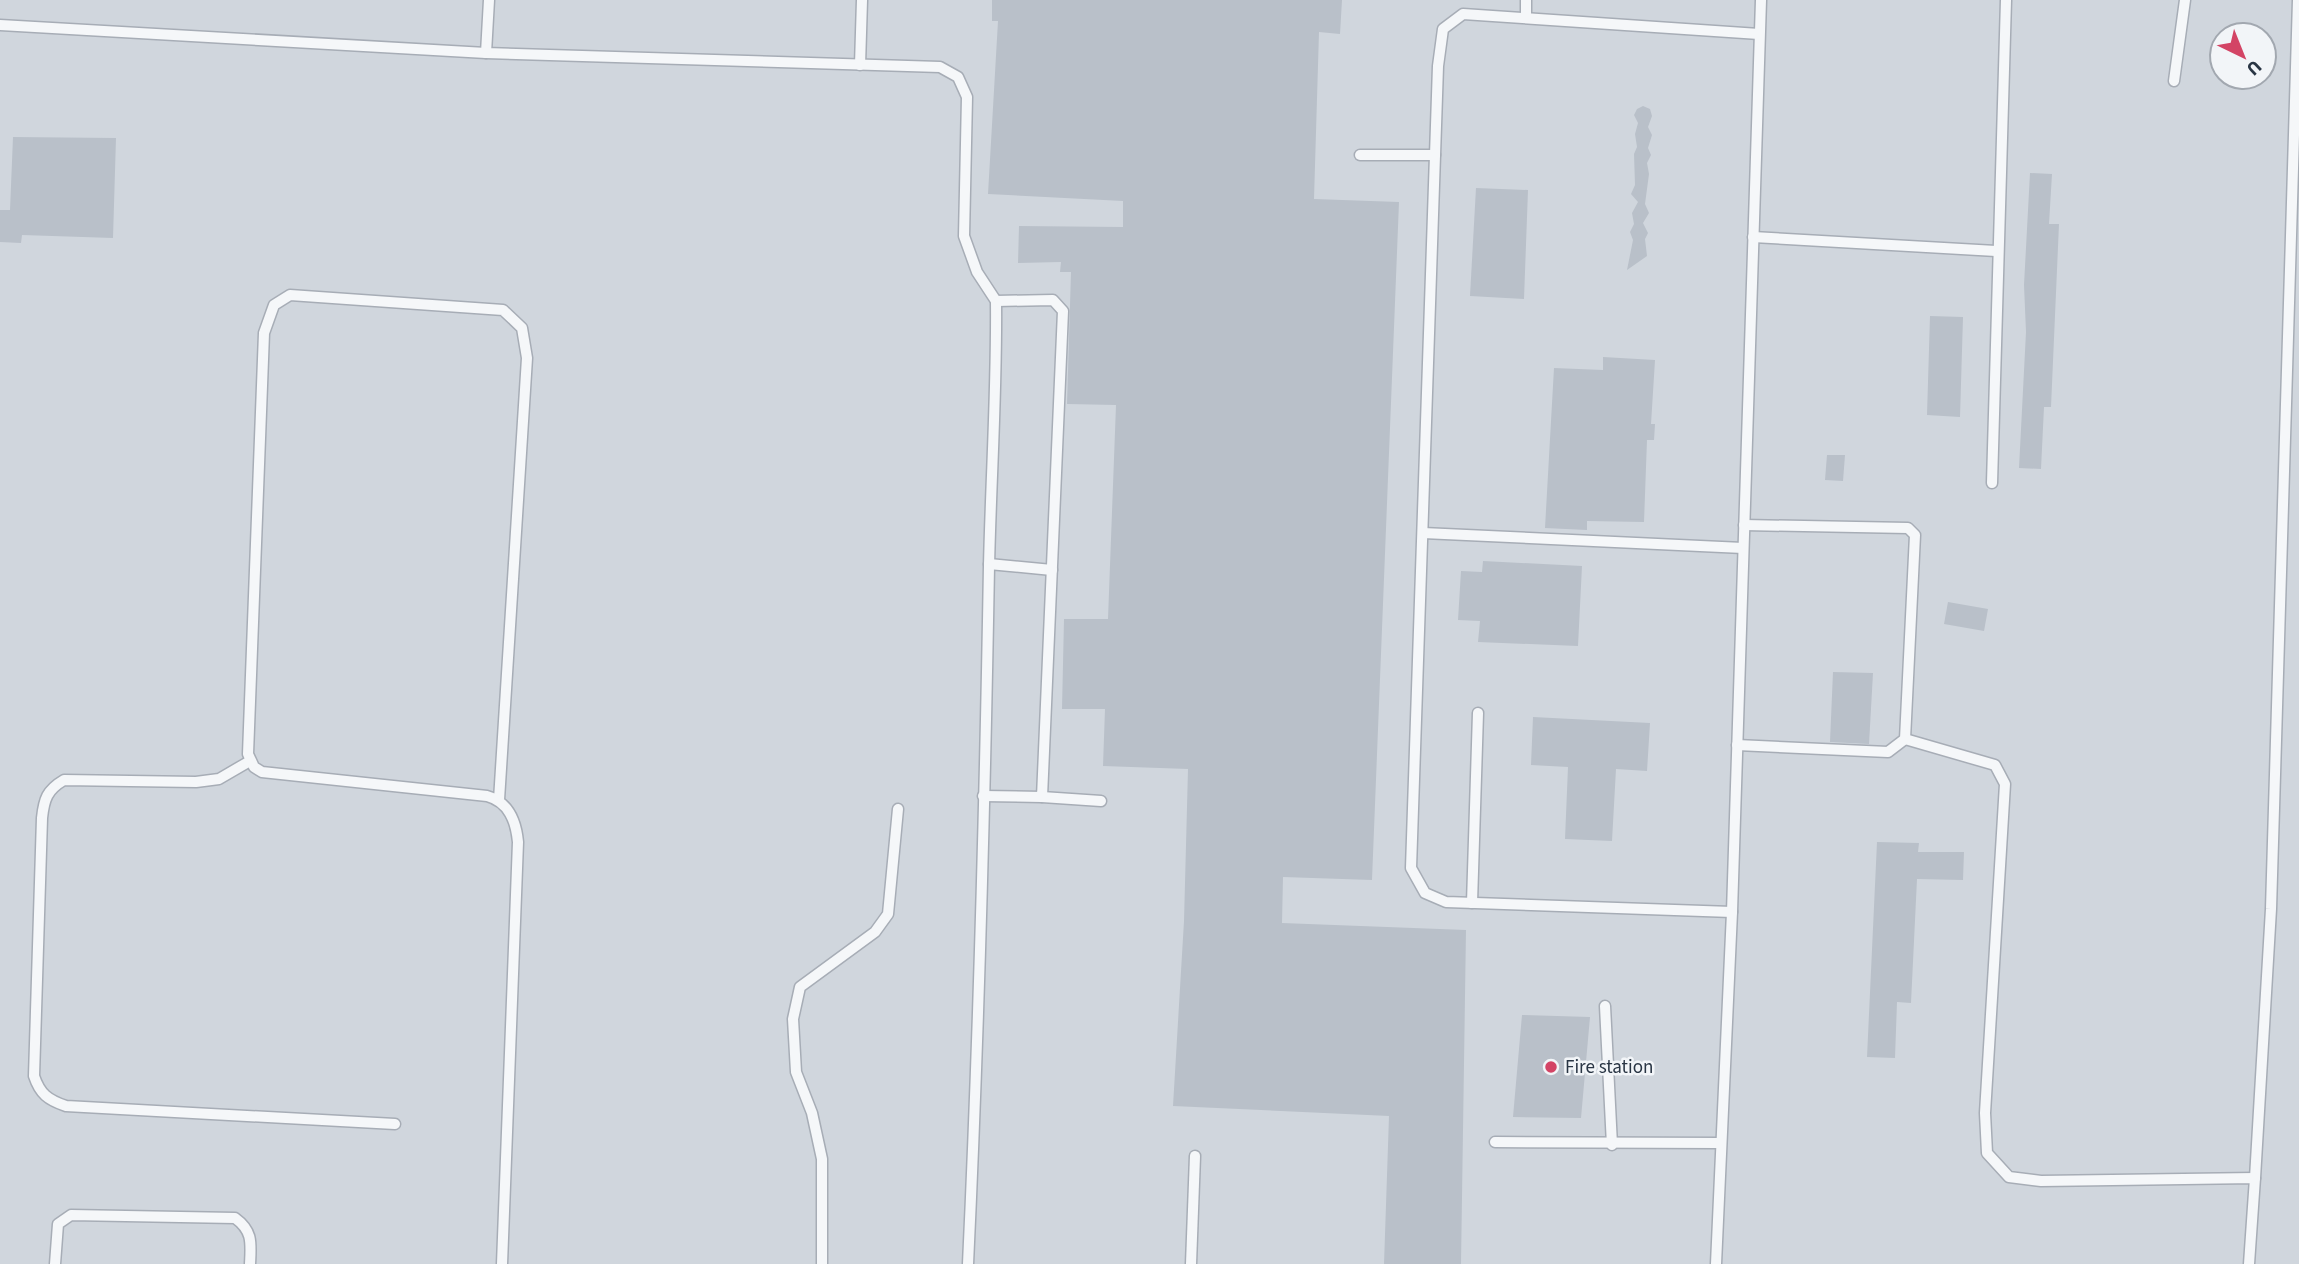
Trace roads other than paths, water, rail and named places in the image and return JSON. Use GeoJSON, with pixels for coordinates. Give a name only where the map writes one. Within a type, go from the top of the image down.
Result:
{"type":"FeatureCollection","features":[{"type":"Feature","properties":{"kind":"lane"},"geometry":{"type":"LineString","coordinates":[[486,53],[489,0]]}},
{"type":"Feature","properties":{"kind":"lane"},"geometry":{"type":"LineString","coordinates":[[860,65],[862,0]]}},
{"type":"Feature","properties":{"kind":"lane"},"geometry":{"type":"LineString","coordinates":[[1526,0],[1526,16]]}},
{"type":"Feature","properties":{"kind":"lane"},"geometry":{"type":"LineString","coordinates":[[1716,1264],[1719,1143],[1732,912],[1760,0]]}},
{"type":"Feature","properties":{"kind":"lane"},"geometry":{"type":"LineString","coordinates":[[1992,483],[1996,251],[2006,0]]}},
{"type":"Feature","properties":{"kind":"lane"},"geometry":{"type":"LineString","coordinates":[[2174,81],[2185,0]]}},
{"type":"Feature","properties":{"kind":"lane"},"geometry":{"type":"LineString","coordinates":[[2249,1264],[2271,909],[2298,0]]}},
{"type":"Feature","properties":{"kind":"lane"},"geometry":{"type":"LineString","coordinates":[[1732,912],[1446,902],[1425,893],[1410,868],[1438,66],[1444,29],[1463,14],[1526,16],[1759,34]]}},
{"type":"Feature","properties":{"kind":"lane"},"geometry":{"type":"LineString","coordinates":[[0,25],[486,53],[940,67],[958,77],[967,97],[964,236],[977,272],[996,301],[997,388],[989,564],[988,713],[983,796],[979,1027],[968,1264]]}},
{"type":"Feature","properties":{"kind":"lane"},"geometry":{"type":"LineString","coordinates":[[1360,155],[1435,155]]}},
{"type":"Feature","properties":{"kind":"lane"},"geometry":{"type":"LineString","coordinates":[[1753,237],[1996,251]]}},
{"type":"Feature","properties":{"kind":"lane"},"geometry":{"type":"LineString","coordinates":[[499,800],[527,358],[522,328],[503,310],[290,295],[274,305],[264,333],[247,754],[250,761],[262,772],[499,800],[509,810],[518,842],[502,1264]]}},
{"type":"Feature","properties":{"kind":"lane"},"geometry":{"type":"LineString","coordinates":[[996,301],[1053,300],[1063,311],[1042,797]]}},
{"type":"Feature","properties":{"kind":"lane"},"geometry":{"type":"LineString","coordinates":[[1737,745],[1888,752],[1898,748],[1905,739],[1915,535],[1908,528],[1744,525]]}},
{"type":"Feature","properties":{"kind":"lane"},"geometry":{"type":"LineString","coordinates":[[1423,533],[1743,548]]}},
{"type":"Feature","properties":{"kind":"lane"},"geometry":{"type":"LineString","coordinates":[[989,564],[1052,570]]}},
{"type":"Feature","properties":{"kind":"lane"},"geometry":{"type":"LineString","coordinates":[[1472,904],[1478,713]]}},
{"type":"Feature","properties":{"kind":"lane"},"geometry":{"type":"LineString","coordinates":[[1905,739],[1995,765],[2005,784],[1985,1113],[1987,1153],[2010,1177],[2041,1181],[2255,1178]]}},
{"type":"Feature","properties":{"kind":"lane"},"geometry":{"type":"LineString","coordinates":[[250,761],[227,776],[196,782],[64,780],[52,787],[44,799],[34,1076],[39,1090],[49,1100],[66,1106],[395,1124]]}},
{"type":"Feature","properties":{"kind":"lane"},"geometry":{"type":"LineString","coordinates":[[983,796],[1101,801]]}},
{"type":"Feature","properties":{"kind":"lane"},"geometry":{"type":"LineString","coordinates":[[822,1264],[822,1159],[812,1113],[796,1072],[793,1020],[800,987],[875,932],[888,914],[898,809]]}},
{"type":"Feature","properties":{"kind":"lane"},"geometry":{"type":"LineString","coordinates":[[1605,1006],[1612,1145]]}},
{"type":"Feature","properties":{"kind":"lane"},"geometry":{"type":"LineString","coordinates":[[1495,1142],[1612,1145],[1719,1143]]}},
{"type":"Feature","properties":{"kind":"lane"},"geometry":{"type":"LineString","coordinates":[[1191,1264],[1195,1156]]}},
{"type":"Feature","properties":{"kind":"lane"},"geometry":{"type":"LineString","coordinates":[[55,1264],[58,1224],[71,1214],[235,1218],[247,1226],[252,1239],[250,1264]]}},
{"type":"Feature","properties":{"kind":"place","name":"Fire station"},"geometry":{"type":"Point","coordinates":[1551,1067]}}]}
